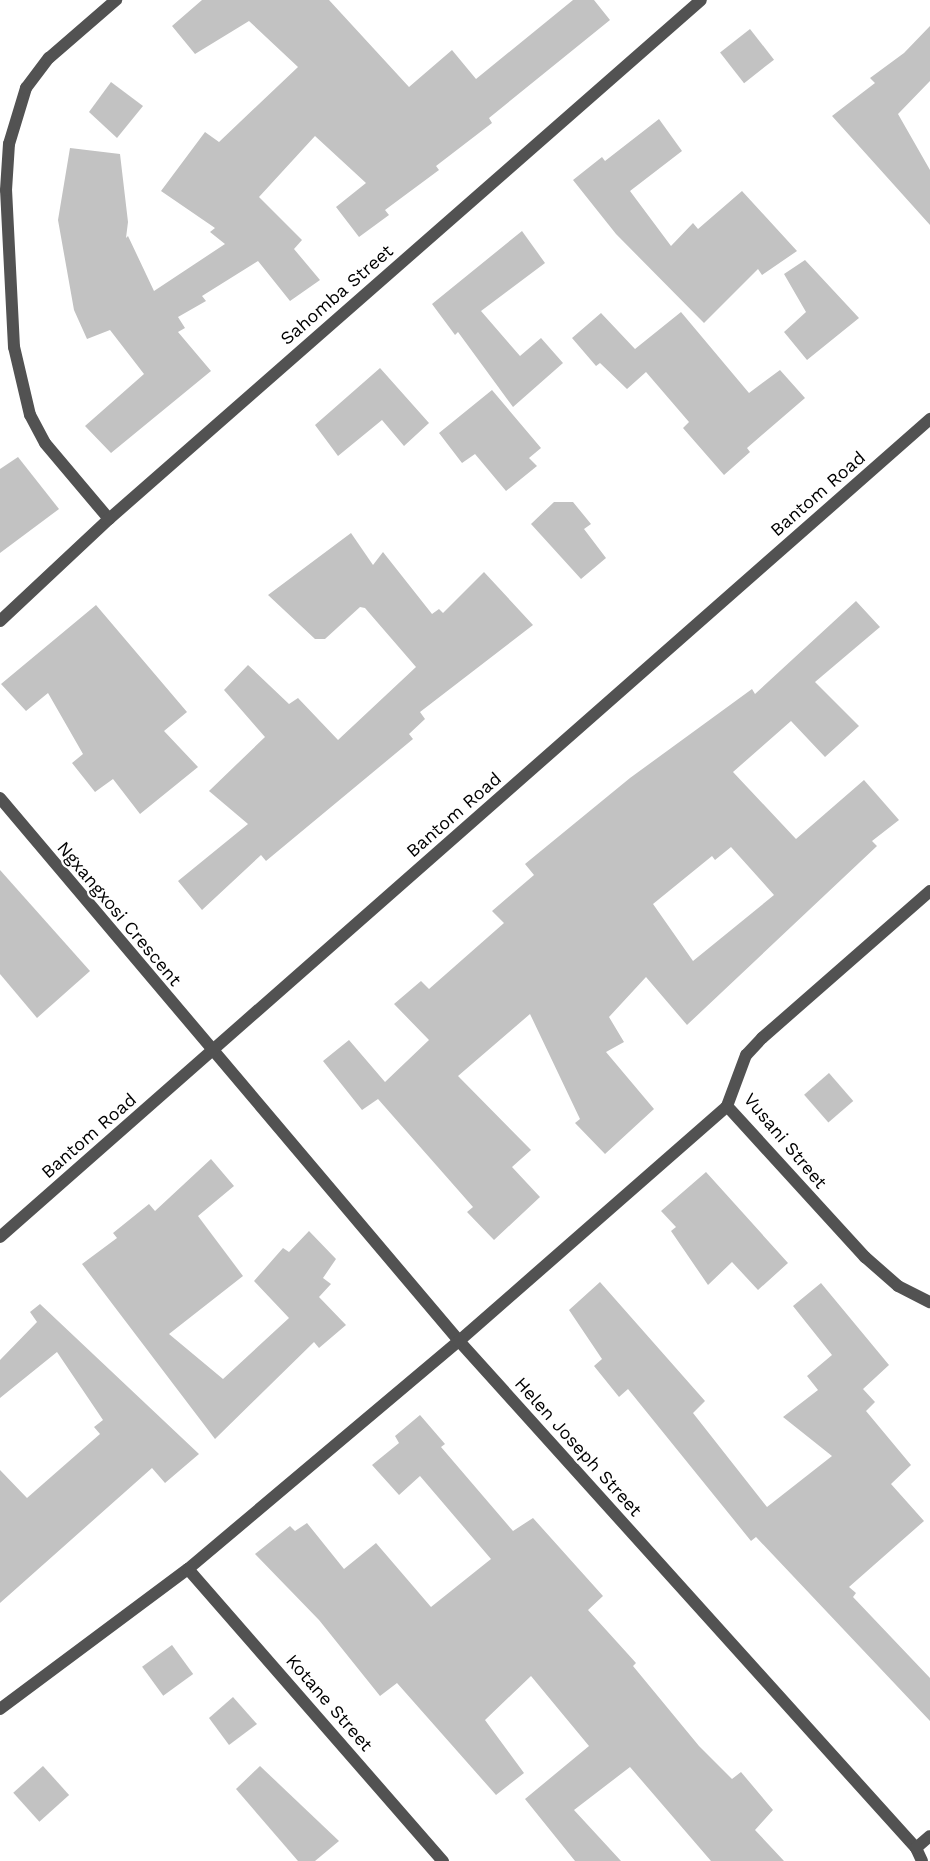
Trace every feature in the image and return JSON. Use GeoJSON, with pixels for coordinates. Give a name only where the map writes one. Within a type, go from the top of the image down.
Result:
{"type":"FeatureCollection","features":[{"type":"Feature","properties":{"kind":"street"},"geometry":{"type":"LineString","coordinates":[[110,519],[45,443],[30,415],[14,347],[6,190],[9,144],[26,88],[49,58],[116,0]]}},
{"type":"Feature","properties":{"kind":"street","name":"Sahomba Street"},"geometry":{"type":"LineString","coordinates":[[0,621],[110,519],[701,0]]}},
{"type":"Feature","properties":{"kind":"street","name":"Bantom Road"},"geometry":{"type":"LineString","coordinates":[[0,1237],[930,419]]}},
{"type":"Feature","properties":{"kind":"street","name":"Ngxangxosi Crescent"},"geometry":{"type":"LineString","coordinates":[[0,798],[211,1053]]}},
{"type":"Feature","properties":{"kind":"street","name":"Vusani Street"},"geometry":{"type":"LineString","coordinates":[[930,891],[762,1038],[746,1055],[727,1106],[865,1257],[898,1286],[930,1302]]}},
{"type":"Feature","properties":{"kind":"street","name":"Helen Joseph Street"},"geometry":{"type":"LineString","coordinates":[[211,1053],[459,1341],[916,1848],[922,1861]]}},
{"type":"Feature","properties":{"kind":"street"},"geometry":{"type":"LineString","coordinates":[[0,1709],[188,1569],[459,1341],[727,1106]]}},
{"type":"Feature","properties":{"kind":"street","name":"Kotane Street"},"geometry":{"type":"LineString","coordinates":[[188,1569],[443,1861]]}},
{"type":"Feature","properties":{"kind":"street"},"geometry":{"type":"LineString","coordinates":[[916,1848],[930,1836]]}},
{"type":"Feature","properties":{"kind":"building"},"geometry":{"type":"Polygon","coordinates":[[[202,0],[329,0],[409,87],[452,50],[476,79],[573,0],[594,0],[610,20],[489,118],[492,123],[436,166],[439,170],[385,210],[389,215],[359,237],[336,207],[366,183],[315,136],[259,197],[302,240],[294,249],[320,280],[290,301],[258,261],[202,296],[206,301],[178,317],[185,328],[178,332],[211,371],[111,453],[85,426],[144,374],[110,330],[87,339],[74,310],[58,220],[70,148],[120,154],[128,222],[126,238],[128,236],[154,291],[225,244],[210,232],[215,228],[161,191],[205,132],[219,142],[298,67],[249,21],[195,54],[172,26],[202,0]]]}},
{"type":"Feature","properties":{"kind":"building"},"geometry":{"type":"Polygon","coordinates":[[[930,26],[930,81],[898,114],[930,170],[930,225],[832,116],[875,83],[870,78],[904,53],[930,26]]]}},
{"type":"Feature","properties":{"kind":"building"},"geometry":{"type":"Polygon","coordinates":[[[750,29],[774,60],[744,83],[720,52],[750,29]]]}},
{"type":"Feature","properties":{"kind":"building"},"geometry":{"type":"Polygon","coordinates":[[[111,82],[143,106],[117,138],[89,112],[111,82]]]}},
{"type":"Feature","properties":{"kind":"building"},"geometry":{"type":"Polygon","coordinates":[[[659,119],[682,151],[630,191],[671,246],[693,223],[698,229],[742,191],[797,251],[762,275],[758,269],[704,323],[616,234],[573,180],[602,157],[605,161],[659,119]]]}},
{"type":"Feature","properties":{"kind":"building"},"geometry":{"type":"Polygon","coordinates":[[[522,231],[545,263],[481,311],[520,356],[541,338],[563,363],[513,407],[458,332],[455,335],[432,304],[522,231]]]}},
{"type":"Feature","properties":{"kind":"building"},"geometry":{"type":"Polygon","coordinates":[[[805,260],[859,318],[807,360],[784,332],[806,312],[784,274],[805,260]]]}},
{"type":"Feature","properties":{"kind":"building"},"geometry":{"type":"Polygon","coordinates":[[[681,312],[749,393],[780,370],[805,398],[747,448],[750,452],[724,475],[683,428],[689,422],[646,372],[627,389],[600,363],[596,366],[572,338],[601,313],[635,349],[681,312]]]}},
{"type":"Feature","properties":{"kind":"building"},"geometry":{"type":"Polygon","coordinates":[[[380,368],[429,423],[404,446],[382,420],[338,456],[315,425],[380,368]]]}},
{"type":"Feature","properties":{"kind":"building"},"geometry":{"type":"Polygon","coordinates":[[[492,390],[541,448],[529,458],[537,466],[506,491],[475,454],[462,463],[439,433],[492,390]]]}},
{"type":"Feature","properties":{"kind":"building"},"geometry":{"type":"Polygon","coordinates":[[[18,457],[59,509],[0,553],[0,469],[18,457]]]}},
{"type":"Feature","properties":{"kind":"building"},"geometry":{"type":"Polygon","coordinates":[[[554,502],[573,502],[591,524],[584,529],[606,558],[581,579],[531,524],[554,502]]]}},
{"type":"Feature","properties":{"kind":"building"},"geometry":{"type":"Polygon","coordinates":[[[351,533],[373,565],[383,552],[432,614],[439,609],[443,613],[484,572],[533,625],[420,712],[425,719],[409,734],[413,739],[266,861],[261,855],[202,910],[178,881],[248,824],[209,791],[265,737],[224,690],[248,665],[289,704],[298,698],[338,740],[416,667],[365,608],[360,607],[325,639],[315,639],[268,595],[351,533]]]}},
{"type":"Feature","properties":{"kind":"building"},"geometry":{"type":"Polygon","coordinates":[[[856,601],[880,627],[815,682],[859,726],[825,757],[791,721],[733,772],[796,839],[864,780],[899,820],[872,841],[877,846],[687,1025],[646,977],[609,1017],[624,1042],[606,1052],[654,1109],[605,1154],[575,1123],[580,1119],[530,1014],[458,1076],[531,1150],[512,1167],[540,1197],[494,1240],[467,1212],[473,1207],[378,1099],[362,1110],[323,1061],[349,1040],[385,1082],[429,1040],[394,1004],[421,981],[429,989],[504,923],[492,911],[534,875],[525,864],[630,778],[752,689],[755,694],[856,601]],[[731,847],[715,860],[712,856],[653,904],[693,961],[774,895],[731,847]]]}},
{"type":"Feature","properties":{"kind":"building"},"geometry":{"type":"Polygon","coordinates":[[[96,605],[187,712],[164,731],[198,767],[140,814],[113,779],[95,792],[72,763],[83,754],[48,693],[26,711],[1,684],[96,605]]]}},
{"type":"Feature","properties":{"kind":"building"},"geometry":{"type":"Polygon","coordinates":[[[0,870],[90,971],[37,1018],[0,974],[0,870]]]}},
{"type":"Feature","properties":{"kind":"building"},"geometry":{"type":"Polygon","coordinates":[[[829,1073],[853,1101],[828,1123],[804,1095],[829,1073]]]}},
{"type":"Feature","properties":{"kind":"building"},"geometry":{"type":"Polygon","coordinates":[[[211,1159],[234,1186],[198,1216],[243,1276],[169,1334],[223,1379],[289,1318],[254,1281],[283,1248],[289,1252],[309,1231],[336,1259],[323,1278],[331,1284],[319,1297],[346,1325],[319,1348],[314,1342],[215,1439],[82,1264],[117,1238],[113,1233],[149,1204],[155,1211],[211,1159]]]}},
{"type":"Feature","properties":{"kind":"building"},"geometry":{"type":"Polygon","coordinates":[[[706,1172],[788,1263],[758,1290],[732,1262],[708,1285],[671,1231],[676,1227],[661,1211],[706,1172]]]}},
{"type":"Feature","properties":{"kind":"building"},"geometry":{"type":"Polygon","coordinates":[[[600,1282],[705,1401],[693,1413],[767,1507],[832,1456],[783,1417],[818,1390],[807,1376],[832,1355],[793,1306],[821,1283],[889,1365],[863,1389],[875,1402],[866,1411],[911,1465],[891,1484],[924,1521],[849,1587],[856,1593],[853,1597],[930,1678],[930,1721],[756,1537],[751,1541],[628,1389],[619,1397],[594,1366],[602,1359],[569,1310],[600,1282]]]}},
{"type":"Feature","properties":{"kind":"building"},"geometry":{"type":"Polygon","coordinates":[[[40,1304],[199,1454],[165,1483],[152,1468],[0,1603],[0,1470],[27,1498],[100,1434],[94,1427],[103,1420],[57,1352],[0,1398],[0,1360],[37,1322],[30,1312],[40,1304]]]}},
{"type":"Feature","properties":{"kind":"building"},"geometry":{"type":"Polygon","coordinates":[[[420,1415],[445,1444],[441,1447],[513,1531],[533,1518],[603,1596],[588,1610],[636,1663],[633,1666],[699,1746],[732,1779],[741,1772],[773,1810],[755,1830],[784,1861],[711,1861],[630,1767],[574,1810],[621,1861],[575,1861],[525,1799],[589,1746],[531,1676],[485,1720],[524,1773],[496,1795],[397,1683],[380,1696],[319,1620],[255,1554],[290,1526],[295,1531],[307,1523],[344,1569],[376,1543],[431,1607],[491,1559],[420,1476],[399,1495],[372,1465],[399,1443],[395,1436],[420,1415]]]}},
{"type":"Feature","properties":{"kind":"building"},"geometry":{"type":"Polygon","coordinates":[[[172,1645],[193,1674],[163,1696],[142,1667],[172,1645]]]}},
{"type":"Feature","properties":{"kind":"building"},"geometry":{"type":"Polygon","coordinates":[[[233,1697],[257,1724],[229,1745],[209,1718],[233,1697]]]}},
{"type":"Feature","properties":{"kind":"building"},"geometry":{"type":"Polygon","coordinates":[[[43,1766],[69,1795],[39,1822],[13,1793],[43,1766]]]}},
{"type":"Feature","properties":{"kind":"building"},"geometry":{"type":"Polygon","coordinates":[[[260,1766],[339,1841],[315,1861],[298,1861],[236,1789],[260,1766]]]}}]}
